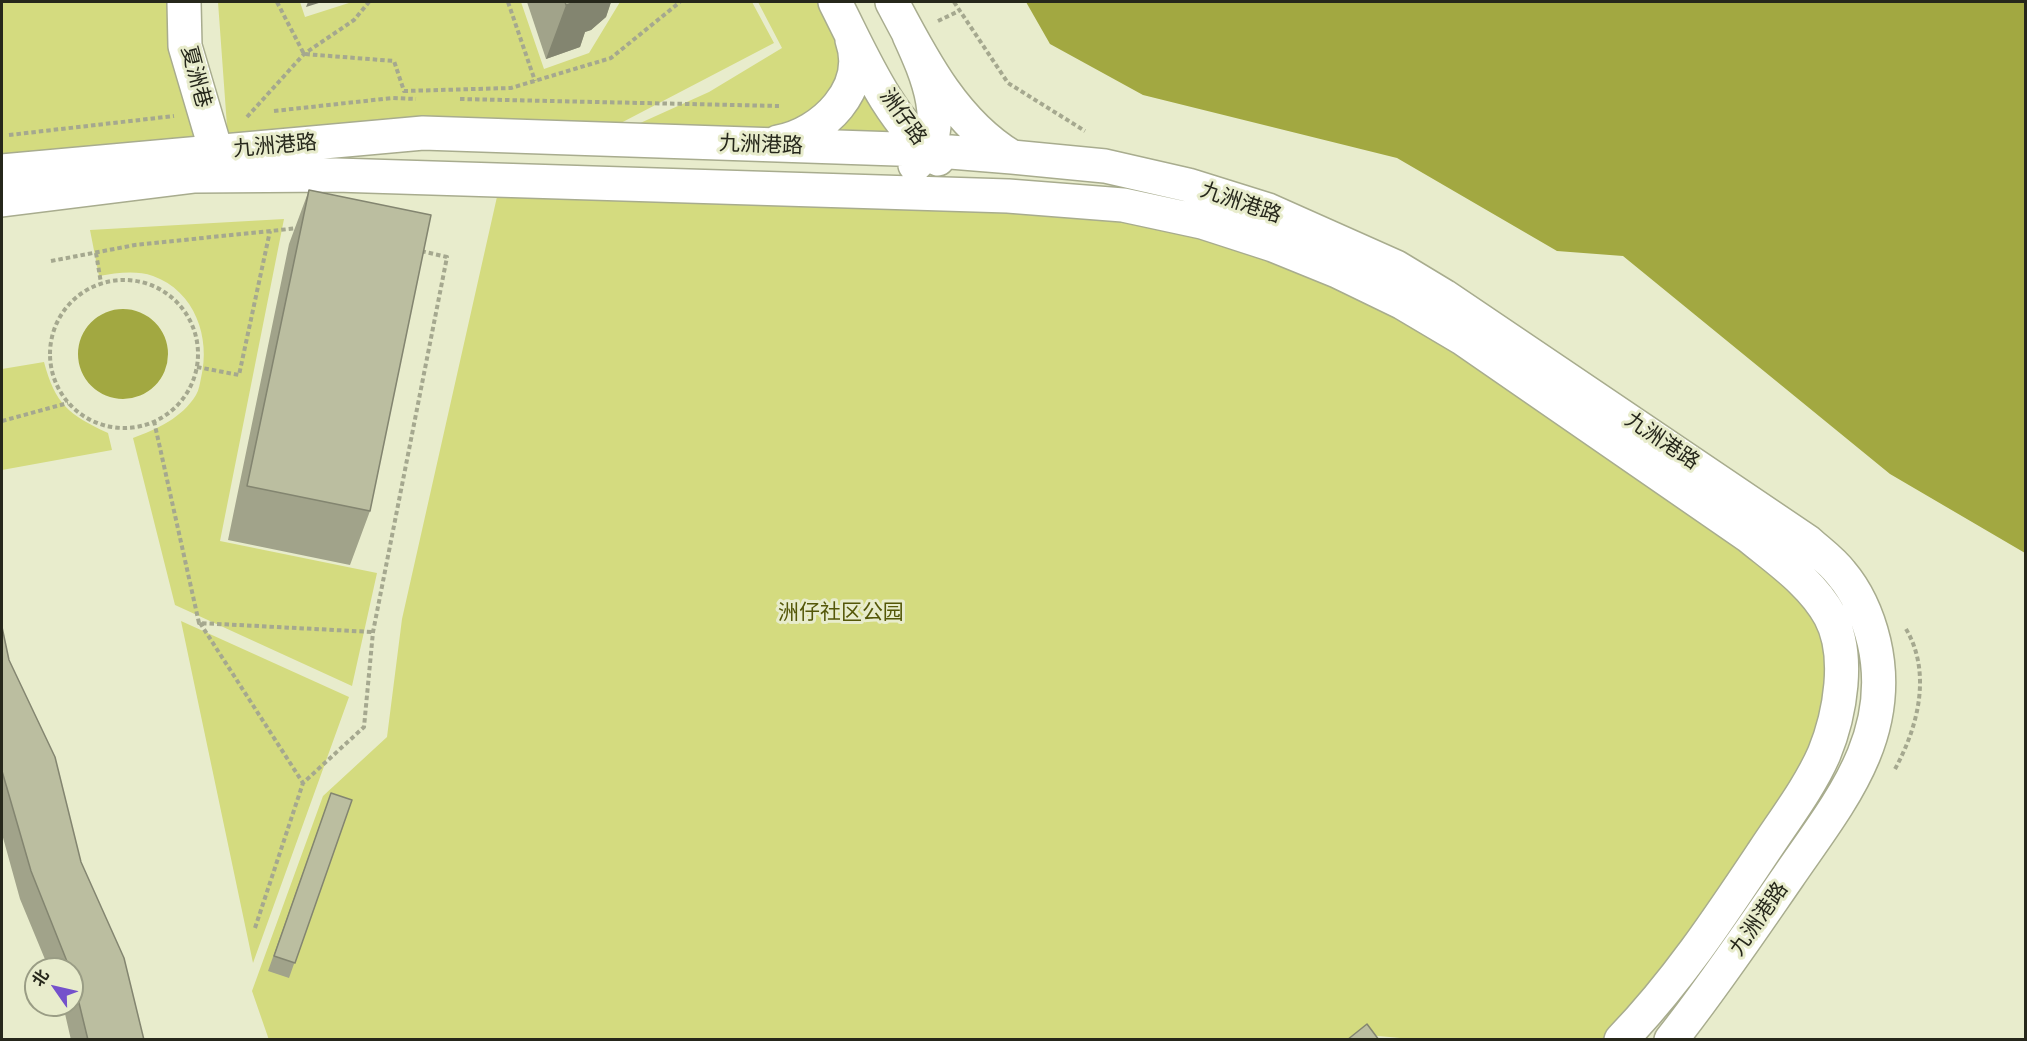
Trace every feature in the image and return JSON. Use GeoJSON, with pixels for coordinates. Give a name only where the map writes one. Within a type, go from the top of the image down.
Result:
{"type":"FeatureCollection","features":[{"type":"Feature","properties":{"kind":"street","name":"夏洲巷"},"geometry":{"type":"LineString","coordinates":[[184,2],[185,46],[216,151]]}},
{"type":"Feature","properties":{"kind":"street"},"geometry":{"type":"LineString","coordinates":[[832,191],[882,182],[896,177],[909,170],[926,150],[935,115],[923,65],[892,2]]}},
{"type":"Feature","properties":{"kind":"street"},"geometry":{"type":"LineString","coordinates":[[765,145],[805,134],[835,110],[845,97],[857,67],[856,52],[841,14]]}},
{"type":"Feature","properties":{"kind":"street","name":"洲仔路"},"geometry":{"type":"LineString","coordinates":[[841,14],[898,115],[926,150],[973,183],[1008,196]]}},
{"type":"Feature","properties":{"kind":"street"},"geometry":{"type":"LineString","coordinates":[[909,35],[941,88],[964,118],[983,137],[1012,157]]}},
{"type":"Feature","properties":{"kind":"street","name":"九洲港路"},"geometry":{"type":"LineString","coordinates":[[2,171],[423,133],[926,150],[1105,166],[1188,185],[1268,210],[1396,267],[1444,296],[1768,512],[1808,542],[1840,571],[1856,594],[1869,622],[1877,656],[1880,688],[1877,720],[1862,761],[1822,828],[1706,995],[1671,1040]]}},
{"type":"Feature","properties":{"kind":"street","name":"九洲港路"},"geometry":{"type":"LineString","coordinates":[[2,200],[195,176],[336,175],[1008,196],[1123,205],[1202,222],[1273,245],[1347,275],[1403,303],[1462,338],[1750,537],[1791,570],[1813,592],[1831,617],[1839,647],[1842,680],[1836,719],[1824,754],[1806,787],[1707,936],[1673,982],[1622,1040]]}},
{"type":"Feature","properties":{"kind":"path"},"geometry":{"type":"LineString","coordinates":[[277,2],[304,54]]}},
{"type":"Feature","properties":{"kind":"path"},"geometry":{"type":"LineString","coordinates":[[216,151],[304,54],[354,20],[369,2]]}},
{"type":"Feature","properties":{"kind":"path"},"geometry":{"type":"LineString","coordinates":[[508,2],[535,81]]}},
{"type":"Feature","properties":{"kind":"path"},"geometry":{"type":"LineString","coordinates":[[304,54],[394,61],[404,91],[512,88],[611,58],[680,2]]}},
{"type":"Feature","properties":{"kind":"path"},"geometry":{"type":"LineString","coordinates":[[954,2],[1008,83],[1094,136]]}},
{"type":"Feature","properties":{"kind":"path"},"geometry":{"type":"LineString","coordinates":[[51,261],[135,245],[305,228]]}},
{"type":"Feature","properties":{"kind":"path"},"geometry":{"type":"LineString","coordinates":[[197,367],[239,375],[270,231]]}},
{"type":"Feature","properties":{"kind":"path"},"geometry":{"type":"LineString","coordinates":[[255,928],[303,783],[364,726],[373,632],[447,257],[414,250]]}},
{"type":"Feature","properties":{"kind":"path"},"geometry":{"type":"LineString","coordinates":[[96,252],[101,283]]}},
{"type":"Feature","properties":{"kind":"path"},"geometry":{"type":"LineString","coordinates":[[126,279],[151,284],[173,297],[189,317],[194,333],[197,367],[189,390],[174,409],[154,421],[131,428],[108,426],[86,418],[68,403],[56,382],[50,360],[52,336],[61,315],[79,296],[101,283],[126,279]]}},
{"type":"Feature","properties":{"kind":"path"},"geometry":{"type":"LineString","coordinates":[[2,421],[68,403]]}},
{"type":"Feature","properties":{"kind":"path"},"geometry":{"type":"LineString","coordinates":[[154,421],[200,623],[303,783]]}},
{"type":"Feature","properties":{"kind":"path"},"geometry":{"type":"LineString","coordinates":[[200,623],[373,632]]}},
{"type":"Feature","properties":{"kind":"path"},"geometry":{"type":"LineString","coordinates":[[1894,771],[1905,750],[1922,684],[1910,635],[1904,627]]}},
{"type":"Feature","properties":{"kind":"green space"},"geometry":{"type":"Polygon","coordinates":[[[2,2],[179,2],[207,144],[2,163],[2,2]]]}},
{"type":"Feature","properties":{"kind":"green space"},"geometry":{"type":"Polygon","coordinates":[[[218,2],[300,2],[305,17],[352,2],[521,2],[544,69],[589,53],[620,2],[752,2],[774,43],[617,125],[228,140],[218,2]]]}},
{"type":"Feature","properties":{"kind":"green space"},"geometry":{"type":"Polygon","coordinates":[[[758,2],[828,2],[900,141],[627,129],[709,92],[782,48],[758,2]]]}},
{"type":"Feature","properties":{"kind":"green space","name":"洲仔社区公园"},"geometry":{"type":"Polygon","coordinates":[[[501,179],[1202,223],[1462,338],[1831,618],[1835,719],[1620,1039],[1423,1040],[1367,1035],[1357,1040],[269,1040],[252,991],[323,796],[387,737],[402,619],[501,179]]]}},
{"type":"Feature","properties":{"kind":"green space"},"geometry":{"type":"Polygon","coordinates":[[[284,219],[220,541],[377,573],[352,686],[175,605],[133,438],[160,427],[184,410],[196,395],[204,363],[201,332],[189,304],[168,283],[140,273],[99,276],[90,230],[284,219]]]}},
{"type":"Feature","properties":{"kind":"green space"},"geometry":{"type":"Polygon","coordinates":[[[44,362],[59,398],[74,414],[108,433],[112,450],[2,470],[2,369],[44,362]]]}},
{"type":"Feature","properties":{"kind":"green space"},"geometry":{"type":"Polygon","coordinates":[[[181,621],[349,697],[253,963],[181,621]]]}},
{"type":"Feature","properties":{"kind":"shaded area"},"geometry":{"type":"Polygon","coordinates":[[[1026,2],[2025,2],[2025,553],[1890,474],[1623,256],[1557,251],[1397,158],[1143,95],[1050,44],[1026,2]]]}},
{"type":"Feature","properties":{"kind":"shaded area"},"geometry":{"type":"Polygon","coordinates":[[[123,309],[140,312],[155,322],[165,337],[168,354],[165,371],[155,386],[140,396],[123,399],[106,396],[91,386],[81,371],[78,354],[81,337],[91,322],[106,312],[123,309]]]}},
{"type":"Feature","properties":{"kind":"building"},"geometry":{"type":"Polygon","coordinates":[[[309,190],[431,215],[370,511],[247,486],[309,190]]]}},
{"type":"Feature","properties":{"kind":"building"},"geometry":{"type":"Polygon","coordinates":[[[2,627],[9,660],[55,757],[81,862],[124,958],[144,1040],[88,1040],[82,1017],[84,957],[65,957],[31,871],[2,771],[2,627]]]}},
{"type":"Feature","properties":{"kind":"building"},"geometry":{"type":"Polygon","coordinates":[[[331,793],[352,800],[295,963],[274,956],[331,793]]]}},
{"type":"Feature","properties":{"kind":"building"},"geometry":{"type":"Polygon","coordinates":[[[1367,1024],[1379,1040],[1347,1040],[1367,1024]]]}}]}
